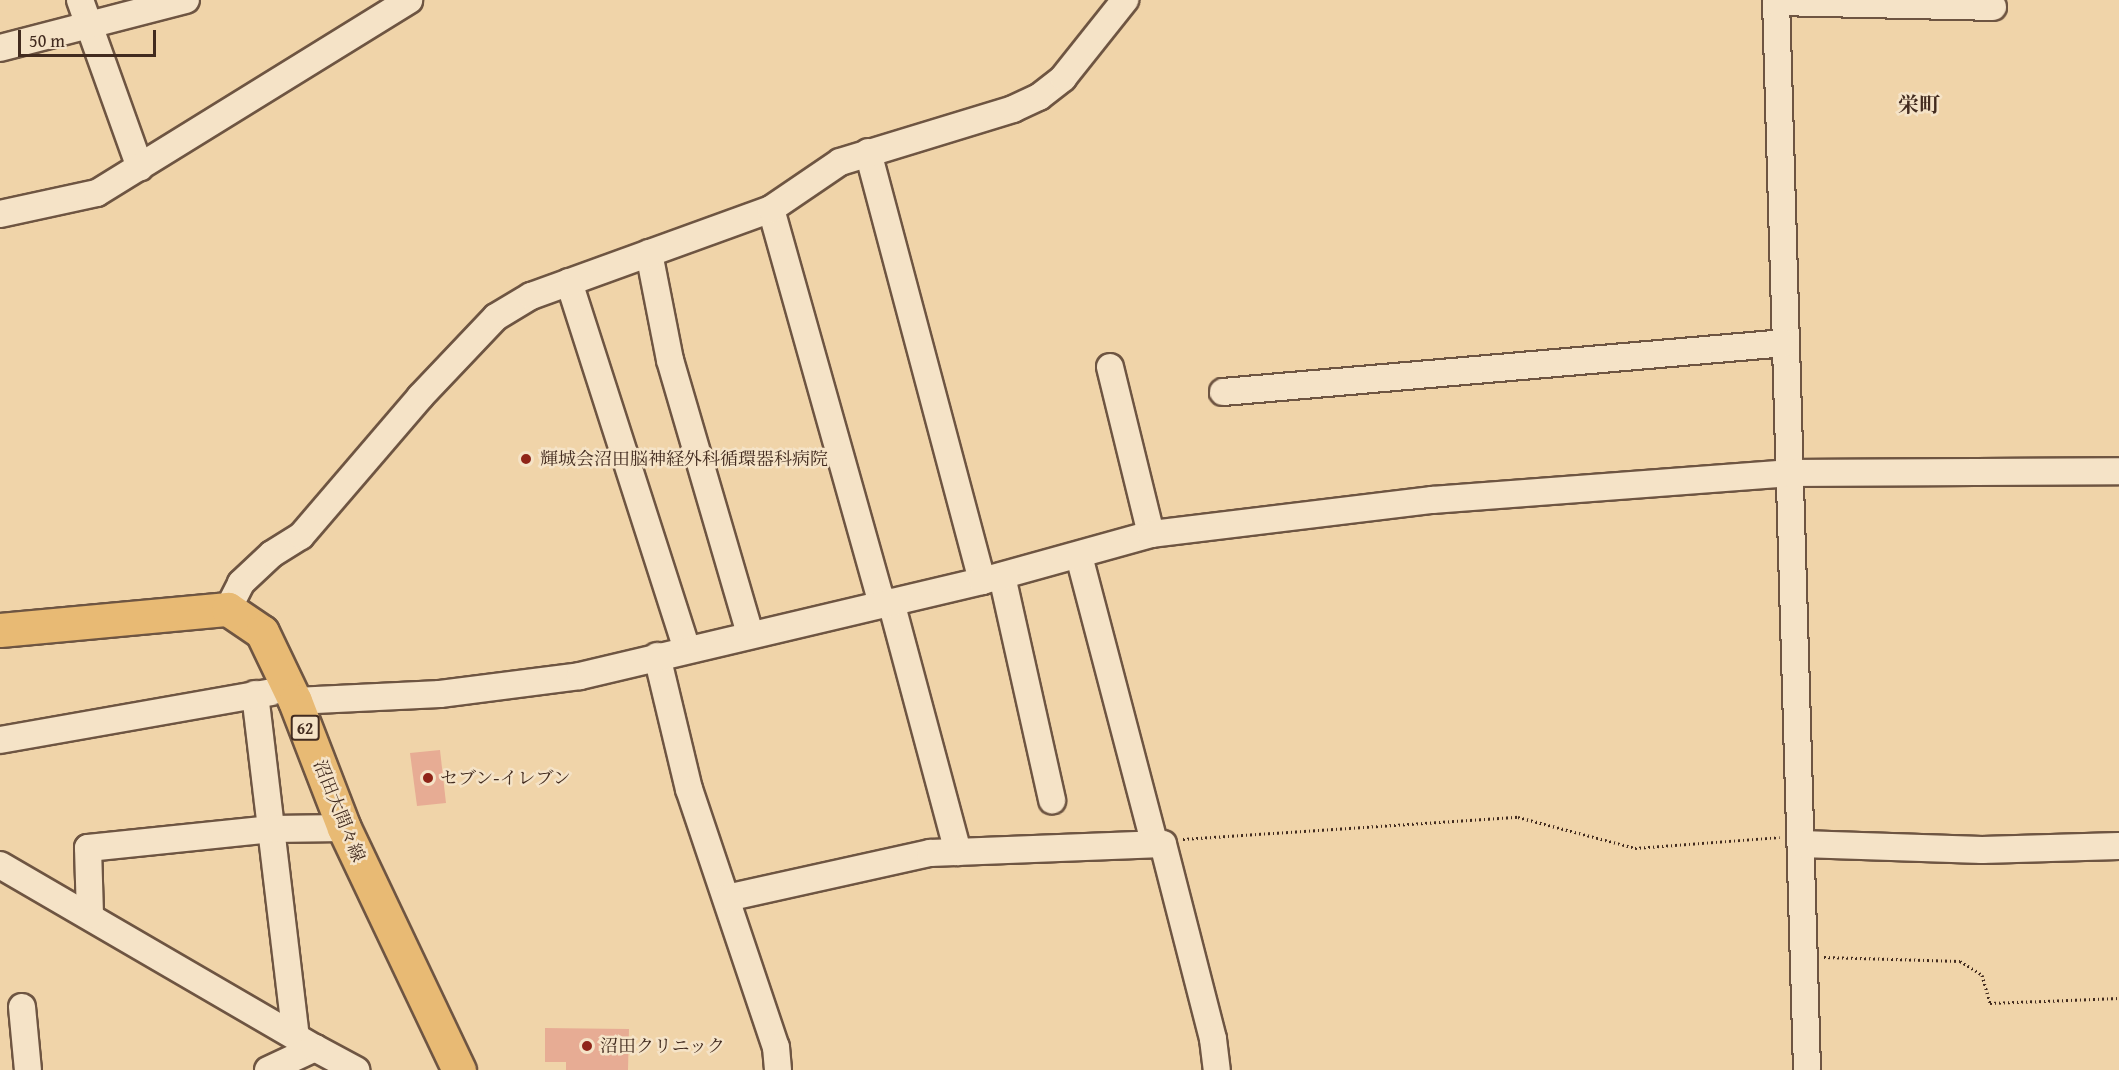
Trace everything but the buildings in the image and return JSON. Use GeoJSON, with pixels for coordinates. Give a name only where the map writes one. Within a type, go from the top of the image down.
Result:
{"type":"FeatureCollection","features":[{"type":"Feature","properties":{"kind":"main road"},"geometry":{"type":"LineString","coordinates":[[0,630],[228,609]]}},
{"type":"Feature","properties":{"kind":"main road","name":"沼田大間々線"},"geometry":{"type":"LineString","coordinates":[[228,609],[262,632],[292,695],[344,828],[459,1070]]}},
{"type":"Feature","properties":{"kind":"street"},"geometry":{"type":"LineString","coordinates":[[80,0],[140,168]]}},
{"type":"Feature","properties":{"kind":"street"},"geometry":{"type":"LineString","coordinates":[[0,48],[90,28],[186,0]]}},
{"type":"Feature","properties":{"kind":"street"},"geometry":{"type":"LineString","coordinates":[[0,214],[98,192],[409,0]]}},
{"type":"Feature","properties":{"kind":"street"},"geometry":{"type":"LineString","coordinates":[[228,609],[241,583],[272,554],[301,536],[420,397],[496,317],[531,296],[771,209],[840,162],[1013,109],[1039,97],[1063,78],[1125,0]]}},
{"type":"Feature","properties":{"kind":"street"},"geometry":{"type":"LineString","coordinates":[[1807,1070],[1788,473],[1777,1],[1993,7]]}},
{"type":"Feature","properties":{"kind":"street"},"geometry":{"type":"LineString","coordinates":[[868,152],[992,579],[1052,800]]}},
{"type":"Feature","properties":{"kind":"street"},"geometry":{"type":"LineString","coordinates":[[771,209],[887,603],[957,852]]}},
{"type":"Feature","properties":{"kind":"street"},"geometry":{"type":"LineString","coordinates":[[649,254],[670,360],[750,634]]}},
{"type":"Feature","properties":{"kind":"street"},"geometry":{"type":"LineString","coordinates":[[569,282],[687,649]]}},
{"type":"Feature","properties":{"kind":"street"},"geometry":{"type":"LineString","coordinates":[[1223,392],[1785,343]]}},
{"type":"Feature","properties":{"kind":"street"},"geometry":{"type":"LineString","coordinates":[[1110,367],[1151,534]]}},
{"type":"Feature","properties":{"kind":"street"},"geometry":{"type":"LineString","coordinates":[[0,740],[255,694],[440,694],[580,676],[750,634],[992,579],[1151,534],[1432,500],[1788,473],[2119,471]]}},
{"type":"Feature","properties":{"kind":"street"},"geometry":{"type":"LineString","coordinates":[[1079,556],[1154,842]]}},
{"type":"Feature","properties":{"kind":"street"},"geometry":{"type":"LineString","coordinates":[[657,656],[689,789],[728,898],[776,1047],[778,1070]]}},
{"type":"Feature","properties":{"kind":"street"},"geometry":{"type":"LineString","coordinates":[[255,694],[272,830],[306,1042]]}},
{"type":"Feature","properties":{"kind":"street"},"geometry":{"type":"LineString","coordinates":[[90,915],[88,848],[272,830],[344,828]]}},
{"type":"Feature","properties":{"kind":"street"},"geometry":{"type":"LineString","coordinates":[[1800,840],[1982,850],[2119,846]]}},
{"type":"Feature","properties":{"kind":"street"},"geometry":{"type":"LineString","coordinates":[[728,898],[930,853],[1154,842],[1163,844],[1213,1039],[1217,1070]]}},
{"type":"Feature","properties":{"kind":"street"},"geometry":{"type":"LineString","coordinates":[[0,865],[356,1070]]}},
{"type":"Feature","properties":{"kind":"street"},"geometry":{"type":"LineString","coordinates":[[22,1007],[28,1070]]}},
{"type":"Feature","properties":{"kind":"street"},"geometry":{"type":"LineString","coordinates":[[268,1070],[306,1042]]}},
{"type":"Feature","properties":{"kind":"path"},"geometry":{"type":"LineString","coordinates":[[1154,842],[1335,826],[1518,817],[1635,848],[1800,840]]}},
{"type":"Feature","properties":{"kind":"path"},"geometry":{"type":"LineString","coordinates":[[1804,956],[1960,961],[1982,975],[1990,1003],[2119,998]]}},
{"type":"Feature","properties":{"kind":"place","name":"輝城会沼田脳神経外科循環器科病院"},"geometry":{"type":"Point","coordinates":[526,459]}},
{"type":"Feature","properties":{"kind":"place","name":"セブン-イレブン"},"geometry":{"type":"Point","coordinates":[428,778]}},
{"type":"Feature","properties":{"kind":"place","name":"沼田クリニック"},"geometry":{"type":"Point","coordinates":[587,1046]}},
{"type":"Feature","properties":{"kind":"district","name":"栄町"},"geometry":{"type":"Point","coordinates":[1919,105]}}]}
